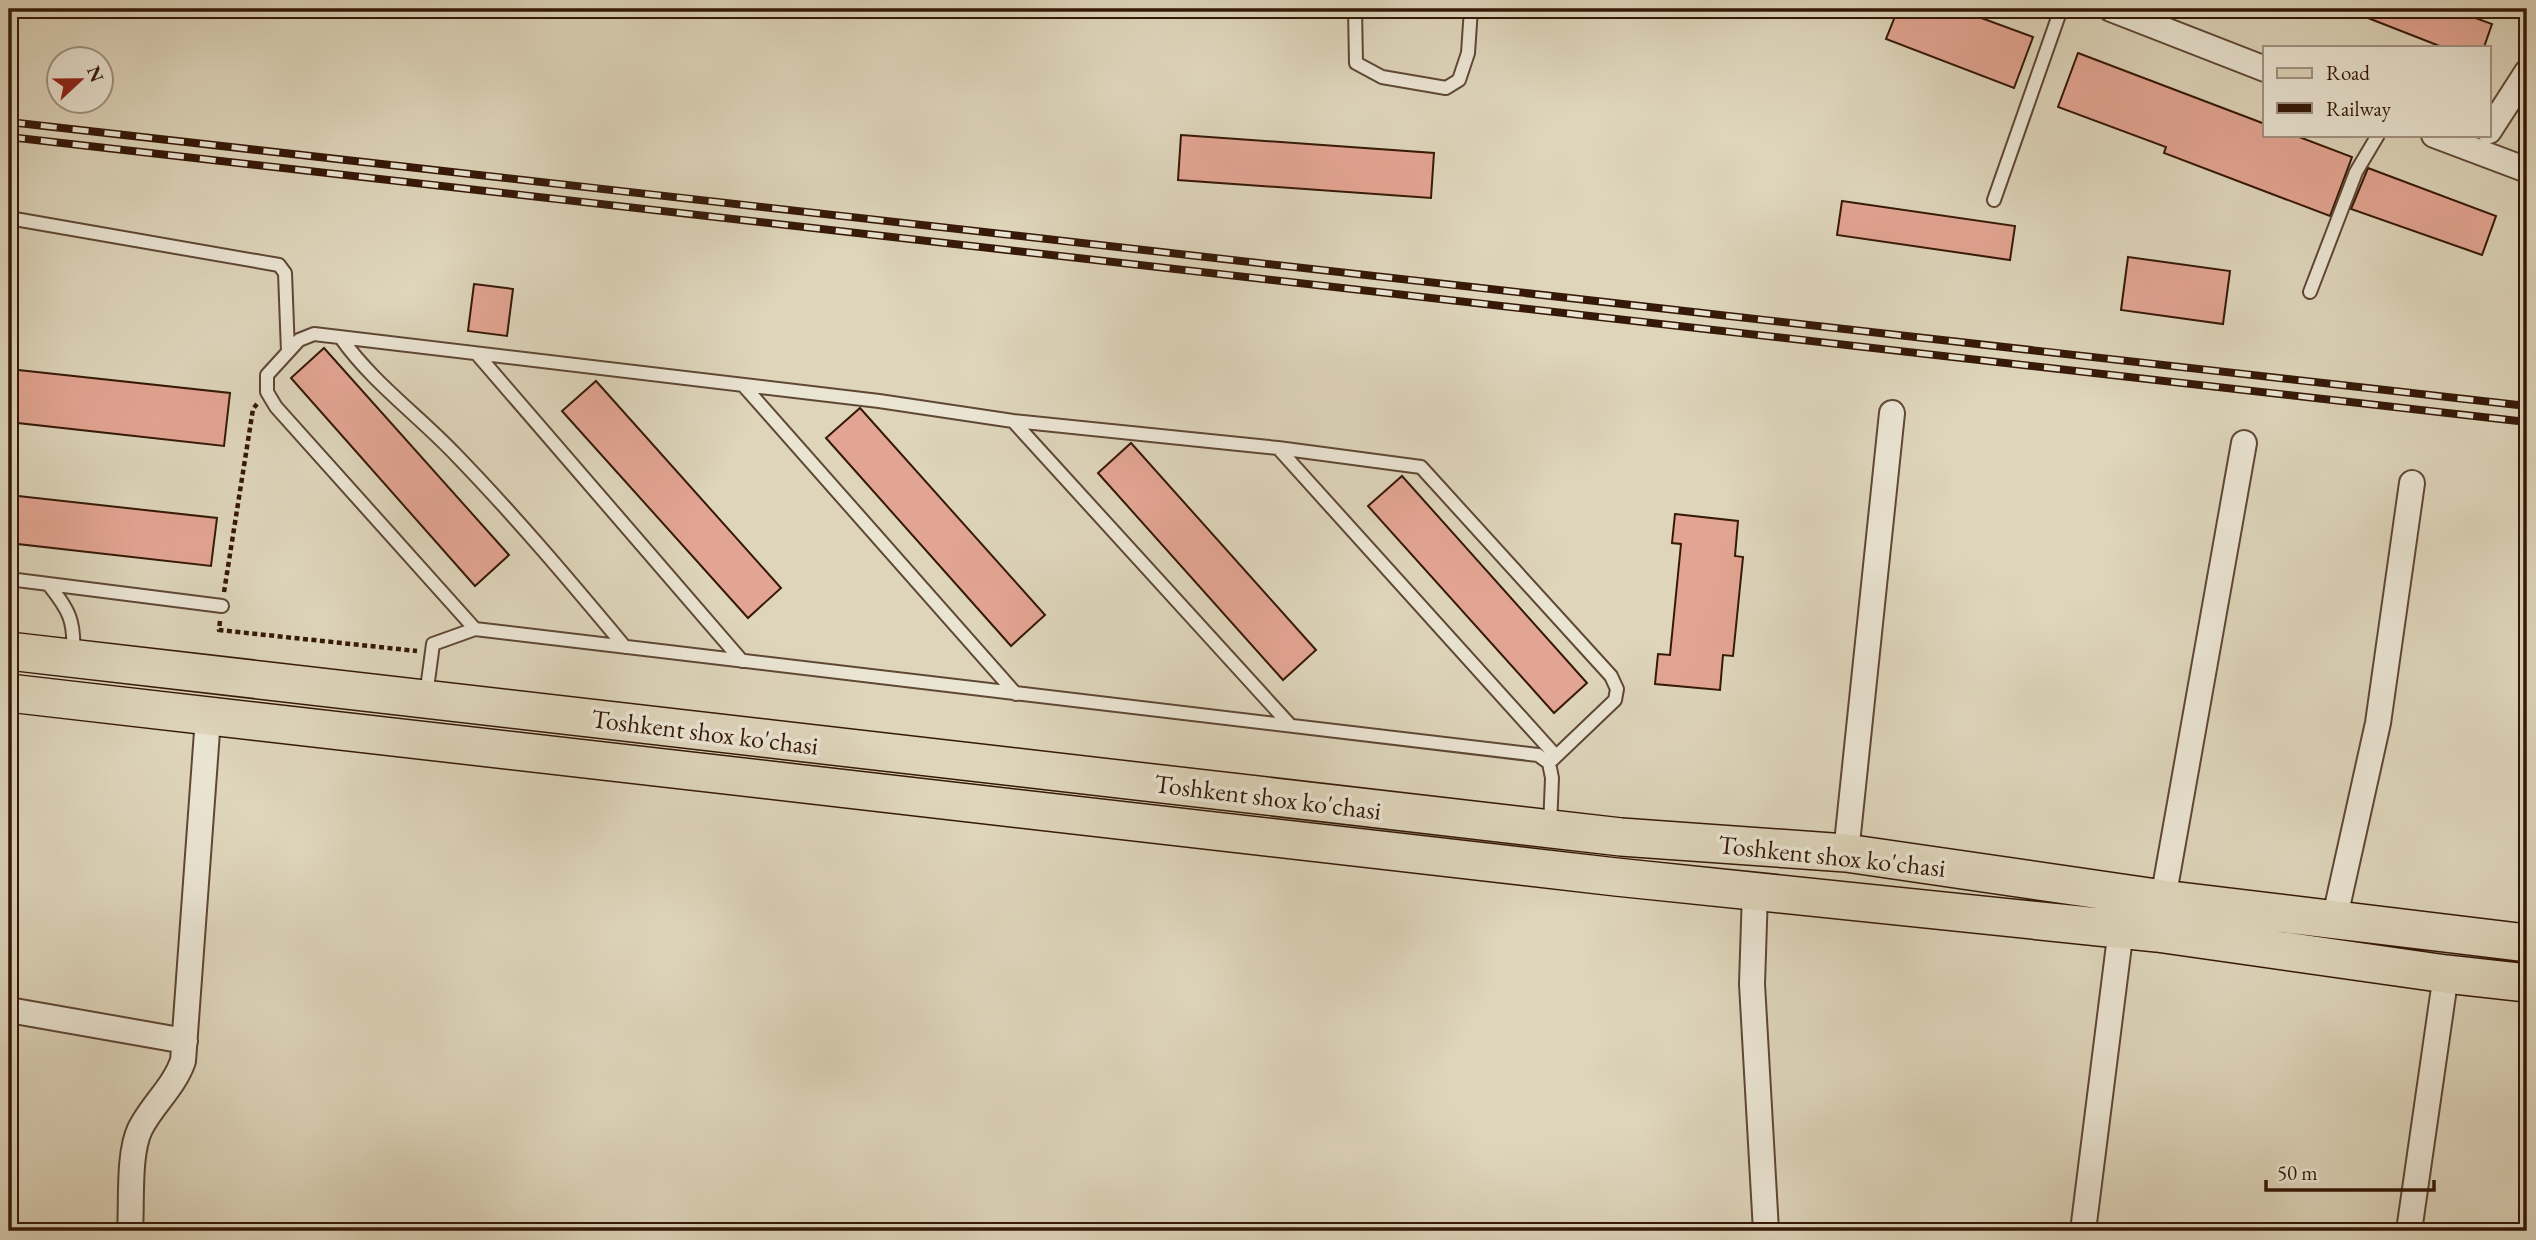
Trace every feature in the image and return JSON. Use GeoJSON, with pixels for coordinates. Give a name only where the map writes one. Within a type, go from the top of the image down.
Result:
{"type":"FeatureCollection","features":[{"type":"Feature","properties":{"kind":"main road","name":"Toshkent shox ko'chasi"},"geometry":{"type":"LineString","coordinates":[[9,651],[1621,837],[1846,853],[2334,921],[2526,936]]}},
{"type":"Feature","properties":{"kind":"main road","name":"Toshkent shox ko'chasi"},"geometry":{"type":"LineString","coordinates":[[9,693],[208,718],[1616,877],[2121,929],[2527,983]]}},
{"type":"Feature","properties":{"kind":"main road"},"geometry":{"type":"LineString","coordinates":[[1616,877],[1621,837]]}},
{"type":"Feature","properties":{"kind":"street"},"geometry":{"type":"LineString","coordinates":[[2111,9],[2263,68]]}},
{"type":"Feature","properties":{"kind":"street"},"geometry":{"type":"LineString","coordinates":[[2490,130],[2527,72]]}},
{"type":"Feature","properties":{"kind":"street"},"geometry":{"type":"LineString","coordinates":[[2446,136],[2484,139],[2527,170]]}},
{"type":"Feature","properties":{"kind":"street"},"geometry":{"type":"LineString","coordinates":[[1846,853],[1892,413]]}},
{"type":"Feature","properties":{"kind":"street"},"geometry":{"type":"LineString","coordinates":[[2163,899],[2244,443]]}},
{"type":"Feature","properties":{"kind":"street"},"geometry":{"type":"LineString","coordinates":[[2334,921],[2378,723],[2412,484]]}},
{"type":"Feature","properties":{"kind":"street"},"geometry":{"type":"LineString","coordinates":[[130,1231],[135,1147],[140,1129],[179,1073],[185,1041],[208,718]]}},
{"type":"Feature","properties":{"kind":"street"},"geometry":{"type":"LineString","coordinates":[[1755,892],[1752,984],[1766,1231]]}},
{"type":"Feature","properties":{"kind":"street"},"geometry":{"type":"LineString","coordinates":[[2083,1231],[2121,929]]}},
{"type":"Feature","properties":{"kind":"street"},"geometry":{"type":"LineString","coordinates":[[2409,1231],[2446,974]]}},
{"type":"Feature","properties":{"kind":"street"},"geometry":{"type":"LineString","coordinates":[[9,1010],[185,1041]]}},
{"type":"Feature","properties":{"kind":"lane"},"geometry":{"type":"LineString","coordinates":[[1355,9],[1356,63],[1382,77],[1446,88],[1459,80],[1468,53],[1471,9]]}},
{"type":"Feature","properties":{"kind":"lane"},"geometry":{"type":"LineString","coordinates":[[1994,200],[2061,9]]}},
{"type":"Feature","properties":{"kind":"lane"},"geometry":{"type":"LineString","coordinates":[[2310,292],[2356,172],[2377,136]]}},
{"type":"Feature","properties":{"kind":"lane"},"geometry":{"type":"LineString","coordinates":[[9,218],[271,261],[279,265],[285,273],[288,352]]}},
{"type":"Feature","properties":{"kind":"lane"},"geometry":{"type":"LineString","coordinates":[[475,629],[276,407],[267,392],[267,375],[299,340],[314,334],[743,385],[1013,421],[1278,448],[1408,463],[1421,467],[1611,676],[1617,689],[1615,700],[1553,759],[1550,829]]}},
{"type":"Feature","properties":{"kind":"lane"},"geometry":{"type":"LineString","coordinates":[[341,338],[362,368],[454,452],[532,536],[625,647]]}},
{"type":"Feature","properties":{"kind":"lane"},"geometry":{"type":"LineString","coordinates":[[477,354],[742,661]]}},
{"type":"Feature","properties":{"kind":"lane"},"geometry":{"type":"LineString","coordinates":[[743,385],[1016,694]]}},
{"type":"Feature","properties":{"kind":"lane"},"geometry":{"type":"LineString","coordinates":[[1013,421],[1290,724]]}},
{"type":"Feature","properties":{"kind":"lane"},"geometry":{"type":"LineString","coordinates":[[1278,448],[1553,759]]}},
{"type":"Feature","properties":{"kind":"lane"},"geometry":{"type":"LineString","coordinates":[[9,579],[222,606]]}},
{"type":"Feature","properties":{"kind":"lane"},"geometry":{"type":"LineString","coordinates":[[49,584],[68,608],[74,631],[73,659]]}},
{"type":"Feature","properties":{"kind":"lane"},"geometry":{"type":"LineString","coordinates":[[425,699],[433,644],[475,629],[1290,724],[1553,759]]}},
{"type":"Feature","properties":{"kind":"path"},"geometry":{"type":"LineString","coordinates":[[267,392],[253,409],[219,630],[432,653]]}},
{"type":"Feature","properties":{"kind":"building"},"geometry":{"type":"Polygon","coordinates":[[[1898,9],[1957,9],[2033,37],[2014,88],[1886,39],[1898,9]]]}},
{"type":"Feature","properties":{"kind":"building"},"geometry":{"type":"Polygon","coordinates":[[[2345,9],[2451,9],[2492,24],[2484,46],[2439,46],[2345,9]]]}},
{"type":"Feature","properties":{"kind":"building"},"geometry":{"type":"Polygon","coordinates":[[[2078,53],[2263,123],[2263,136],[2297,136],[2352,157],[2330,216],[2164,153],[2166,147],[2058,107],[2078,53]]]}},
{"type":"Feature","properties":{"kind":"building"},"geometry":{"type":"Polygon","coordinates":[[[1181,135],[1434,153],[1431,198],[1178,180],[1181,135]]]}},
{"type":"Feature","properties":{"kind":"building"},"geometry":{"type":"Polygon","coordinates":[[[2368,168],[2496,216],[2482,255],[2351,209],[2368,168]]]}},
{"type":"Feature","properties":{"kind":"building"},"geometry":{"type":"Polygon","coordinates":[[[1842,201],[2015,226],[2010,260],[1837,235],[1842,201]]]}},
{"type":"Feature","properties":{"kind":"building"},"geometry":{"type":"Polygon","coordinates":[[[2128,257],[2230,271],[2223,324],[2121,310],[2128,257]]]}},
{"type":"Feature","properties":{"kind":"building"},"geometry":{"type":"Polygon","coordinates":[[[474,284],[513,289],[507,336],[468,331],[474,284]]]}},
{"type":"Feature","properties":{"kind":"building"},"geometry":{"type":"Polygon","coordinates":[[[324,348],[509,555],[475,586],[291,378],[324,348]]]}},
{"type":"Feature","properties":{"kind":"building"},"geometry":{"type":"Polygon","coordinates":[[[9,369],[230,393],[224,446],[9,422],[9,369]]]}},
{"type":"Feature","properties":{"kind":"building"},"geometry":{"type":"Polygon","coordinates":[[[596,381],[781,588],[748,618],[562,411],[596,381]]]}},
{"type":"Feature","properties":{"kind":"building"},"geometry":{"type":"Polygon","coordinates":[[[860,408],[1045,615],[1011,646],[826,438],[860,408]]]}},
{"type":"Feature","properties":{"kind":"building"},"geometry":{"type":"Polygon","coordinates":[[[1131,443],[1316,650],[1283,680],[1098,473],[1131,443]]]}},
{"type":"Feature","properties":{"kind":"building"},"geometry":{"type":"Polygon","coordinates":[[[1402,476],[1587,683],[1554,713],[1368,506],[1402,476]]]}},
{"type":"Feature","properties":{"kind":"building"},"geometry":{"type":"Polygon","coordinates":[[[9,495],[217,518],[211,566],[9,543],[9,495]]]}},
{"type":"Feature","properties":{"kind":"building"},"geometry":{"type":"Polygon","coordinates":[[[1675,514],[1738,521],[1735,556],[1743,557],[1733,656],[1723,655],[1720,690],[1655,684],[1658,654],[1670,655],[1681,544],[1672,543],[1675,514]]]}},
{"type":"Feature","properties":{"kind":"railway"},"geometry":{"type":"LineString","coordinates":[[9,122],[2527,406]]}},
{"type":"Feature","properties":{"kind":"railway"},"geometry":{"type":"LineString","coordinates":[[9,137],[2527,422]]}}]}
